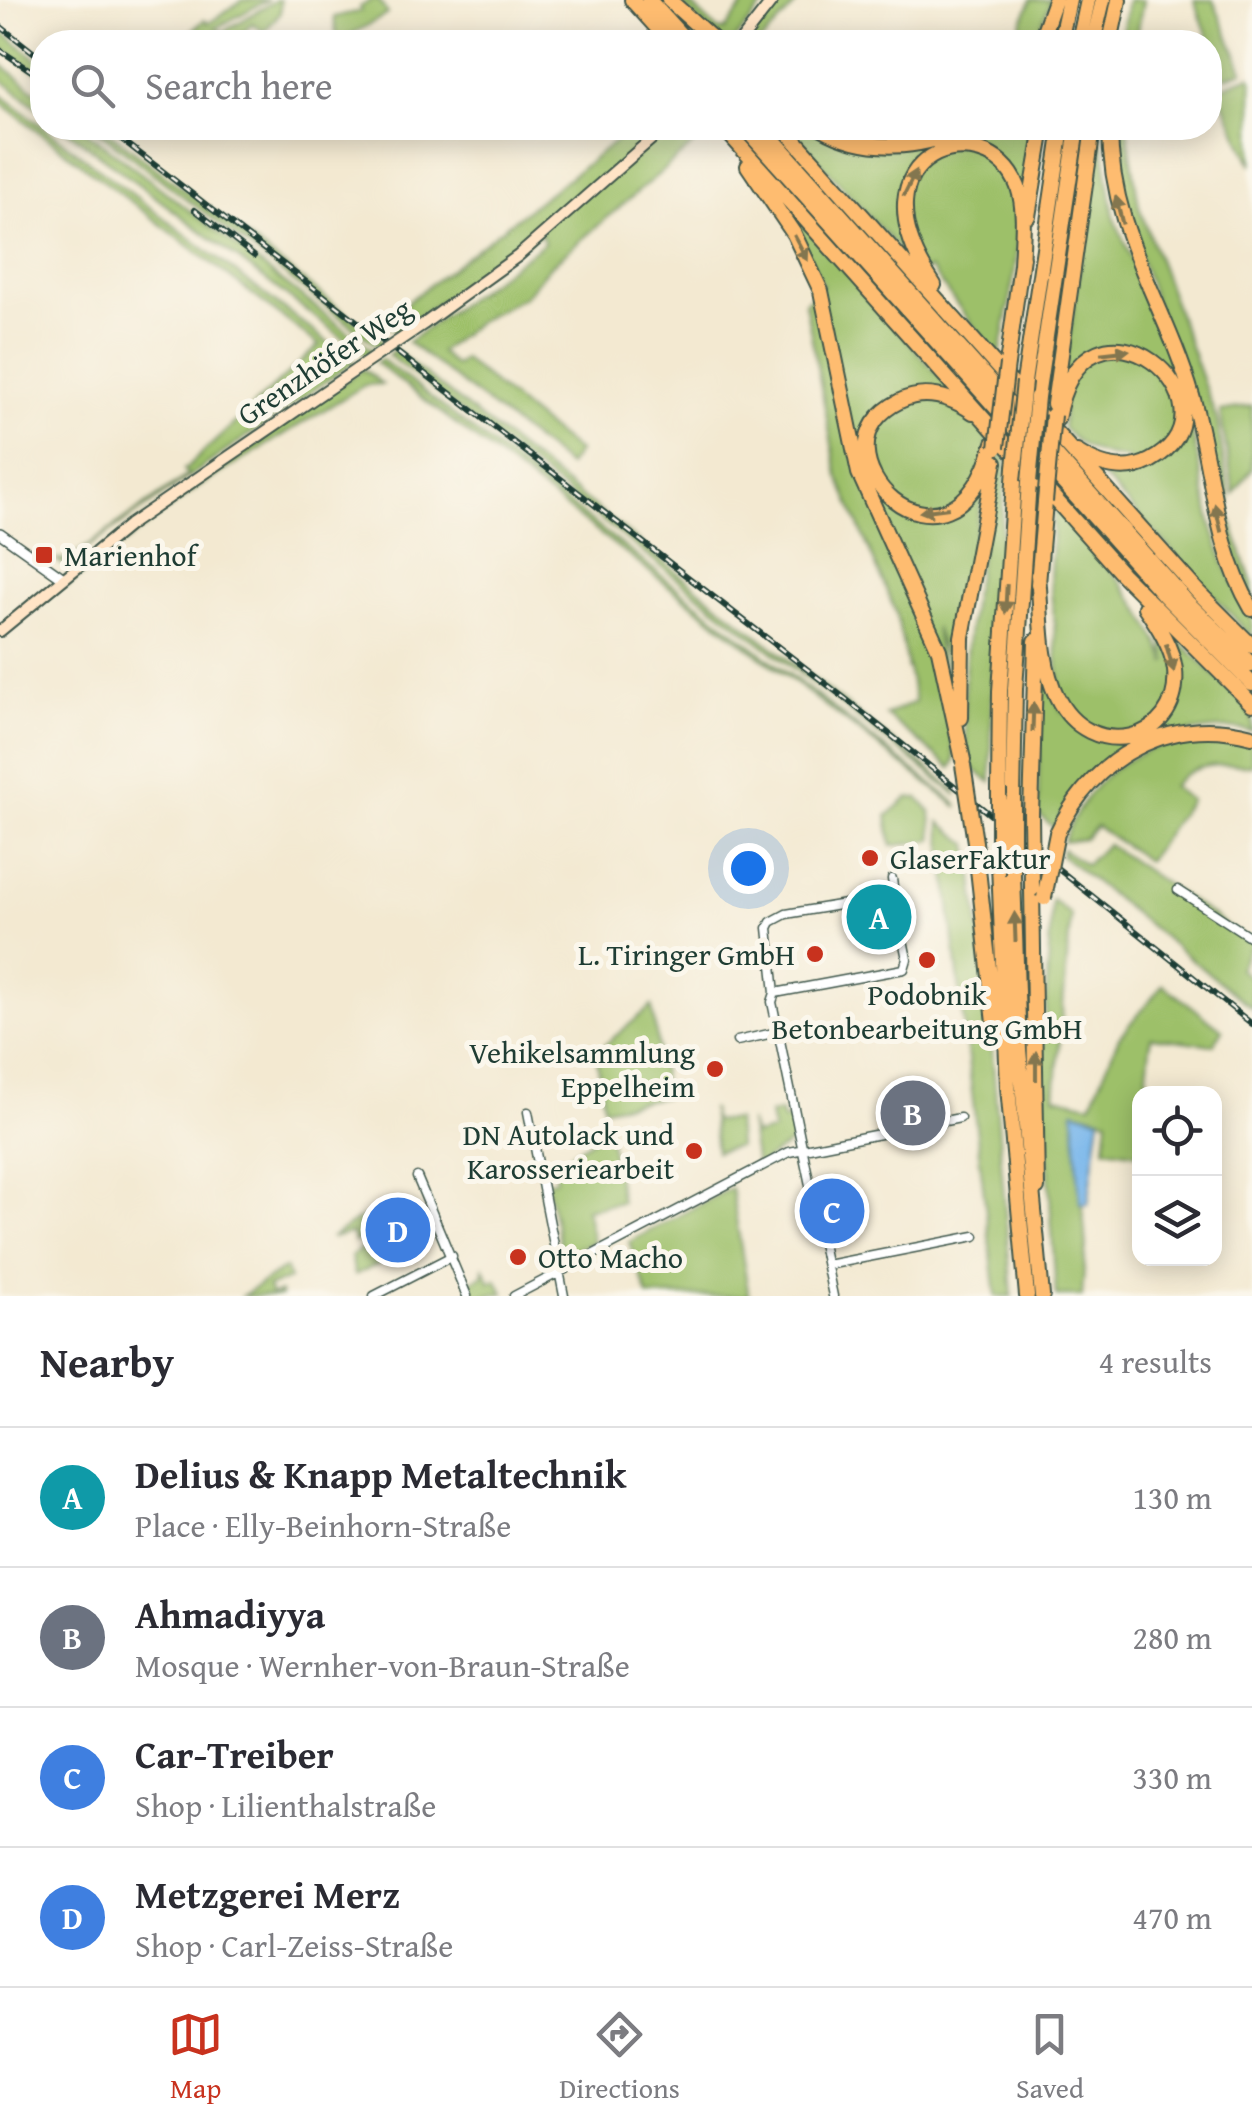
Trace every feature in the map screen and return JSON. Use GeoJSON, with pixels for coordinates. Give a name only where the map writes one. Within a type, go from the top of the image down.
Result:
{"type":"FeatureCollection","features":[{"type":"Feature","properties":{"kind":"highway"},"geometry":{"type":"LineString","coordinates":[[632,0],[650,30]]}},
{"type":"Feature","properties":{"kind":"highway"},"geometry":{"type":"LineString","coordinates":[[632,0],[659,30]]}},
{"type":"Feature","properties":{"kind":"highway"},"geometry":{"type":"LineString","coordinates":[[649,0],[676,30]]}},
{"type":"Feature","properties":{"kind":"highway"},"geometry":{"type":"LineString","coordinates":[[669,0],[700,30]]}},
{"type":"Feature","properties":{"kind":"highway"},"geometry":{"type":"LineString","coordinates":[[1044,30],[1055,0]]}},
{"type":"Feature","properties":{"kind":"highway"},"geometry":{"type":"LineString","coordinates":[[1063,30],[1069,0]]}},
{"type":"Feature","properties":{"kind":"highway"},"geometry":{"type":"LineString","coordinates":[[1082,30],[1088,0]]}},
{"type":"Feature","properties":{"kind":"highway"},"geometry":{"type":"LineString","coordinates":[[1097,30],[1103,0]]}},
{"type":"Feature","properties":{"kind":"highway"},"geometry":{"type":"LineString","coordinates":[[1115,30],[1120,0]]}},
{"type":"Feature","properties":{"kind":"highway"},"geometry":{"type":"LineString","coordinates":[[732,140],[794,234],[821,291],[859,473],[940,650],[963,762],[1001,1069],[1008,1087]]}},
{"type":"Feature","properties":{"kind":"highway"},"geometry":{"type":"LineString","coordinates":[[735,140],[1122,574],[1252,704]]}},
{"type":"Feature","properties":{"kind":"highway"},"geometry":{"type":"LineString","coordinates":[[756,140],[1165,596],[1252,684]]}},
{"type":"Feature","properties":{"kind":"highway"},"geometry":{"type":"LineString","coordinates":[[774,140],[1174,587],[1252,665]]}},
{"type":"Feature","properties":{"kind":"highway"},"geometry":{"type":"LineString","coordinates":[[795,140],[1058,440],[1252,646]]}},
{"type":"Feature","properties":{"kind":"highway"},"geometry":{"type":"LineString","coordinates":[[852,140],[901,146],[923,140]]}},
{"type":"Feature","properties":{"kind":"highway"},"geometry":{"type":"LineString","coordinates":[[963,762],[962,637],[1040,140]]}},
{"type":"Feature","properties":{"kind":"highway"},"geometry":{"type":"LineString","coordinates":[[1027,1296],[1008,1087],[999,864],[1000,691],[1024,382],[1060,140]]}},
{"type":"Feature","properties":{"kind":"highway"},"geometry":{"type":"LineString","coordinates":[[1042,1296],[1019,1050],[1014,689],[1038,397],[1075,140]]}},
{"type":"Feature","properties":{"kind":"highway"},"geometry":{"type":"LineString","coordinates":[[1034,1234],[1038,894],[1031,815],[1038,575],[1045,502],[1058,440],[1055,417],[1091,140]]}},
{"type":"Feature","properties":{"kind":"highway"},"geometry":{"type":"LineString","coordinates":[[1111,140],[1118,212],[1192,396],[1223,542],[1252,609]]}},
{"type":"Feature","properties":{"kind":"highway"},"geometry":{"type":"LineString","coordinates":[[964,331],[908,238],[903,198],[918,167],[940,152],[958,148],[984,153],[1006,168],[1021,199],[1021,265]]}},
{"type":"Feature","properties":{"kind":"highway"},"geometry":{"type":"LineString","coordinates":[[1055,417],[1074,372],[1087,360],[1111,350],[1128,349],[1153,358],[1166,369],[1179,392],[1182,409],[1176,434],[1160,454],[1144,463],[1110,466],[1058,440]]}},
{"type":"Feature","properties":{"kind":"highway"},"geometry":{"type":"LineString","coordinates":[[914,396],[958,402],[996,436],[972,492],[955,506],[933,513],[893,503],[874,482],[868,461],[868,442],[880,416],[914,396]]}},
{"type":"Feature","properties":{"kind":"highway"},"geometry":{"type":"LineString","coordinates":[[1038,575],[1047,667],[1058,700],[1085,730],[1121,738],[1146,730],[1161,718],[1171,701],[1175,681],[1163,636],[1122,574]]}},
{"type":"Feature","properties":{"kind":"highway"},"geometry":{"type":"LineString","coordinates":[[1038,894],[1058,834],[1086,786],[1136,747],[1181,731],[1206,729],[1252,736]]}},
{"type":"Feature","properties":{"kind":"main road"},"geometry":{"type":"LineString","coordinates":[[750,30],[773,0]]}},
{"type":"Feature","properties":{"kind":"main road","name":"Grenzhöfer Weg"},"geometry":{"type":"LineString","coordinates":[[0,631],[62,577],[155,506],[518,256],[650,140]]}},
{"type":"Feature","properties":{"kind":"street"},"geometry":{"type":"LineString","coordinates":[[0,532],[62,577]]}},
{"type":"Feature","properties":{"kind":"street"},"geometry":{"type":"LineString","coordinates":[[776,993],[904,968],[907,959],[892,878]]}},
{"type":"Feature","properties":{"kind":"street"},"geometry":{"type":"LineString","coordinates":[[1178,890],[1252,938]]}},
{"type":"Feature","properties":{"kind":"street"},"geometry":{"type":"LineString","coordinates":[[833,1296],[772,1002],[776,993],[768,928],[780,916],[887,897],[895,901]]}},
{"type":"Feature","properties":{"kind":"street"},"geometry":{"type":"LineString","coordinates":[[738,1041],[778,1032]]}},
{"type":"Feature","properties":{"kind":"street"},"geometry":{"type":"LineString","coordinates":[[528,1112],[564,1296]]}},
{"type":"Feature","properties":{"kind":"street"},"geometry":{"type":"LineString","coordinates":[[514,1296],[802,1147],[960,1118]]}},
{"type":"Feature","properties":{"kind":"street"},"geometry":{"type":"LineString","coordinates":[[416,1177],[467,1296]]}},
{"type":"Feature","properties":{"kind":"street"},"geometry":{"type":"LineString","coordinates":[[827,1265],[975,1236]]}},
{"type":"Feature","properties":{"kind":"street"},"geometry":{"type":"LineString","coordinates":[[374,1296],[452,1256]]}},
{"type":"Feature","properties":{"kind":"green space"},"geometry":{"type":"Polygon","coordinates":[[[243,0],[268,0],[216,28],[220,30],[193,30],[204,20],[209,23],[243,0]]]}},
{"type":"Feature","properties":{"kind":"green space"},"geometry":{"type":"Polygon","coordinates":[[[280,0],[280,13],[266,30],[252,23],[246,30],[226,30],[280,0]]]}},
{"type":"Feature","properties":{"kind":"green space"},"geometry":{"type":"Polygon","coordinates":[[[379,0],[388,14],[359,30],[336,30],[334,17],[361,11],[360,7],[379,0]]]}},
{"type":"Feature","properties":{"kind":"green space"},"geometry":{"type":"Polygon","coordinates":[[[676,0],[686,0],[718,30],[708,30],[676,0]]]}},
{"type":"Feature","properties":{"kind":"green space"},"geometry":{"type":"Polygon","coordinates":[[[748,0],[768,0],[743,30],[725,30],[748,0]]]}},
{"type":"Feature","properties":{"kind":"green space"},"geometry":{"type":"Polygon","coordinates":[[[780,0],[800,0],[772,30],[757,30],[780,0]]]}},
{"type":"Feature","properties":{"kind":"green space"},"geometry":{"type":"Polygon","coordinates":[[[1031,0],[1051,0],[1040,30],[1019,30],[1031,0]]]}},
{"type":"Feature","properties":{"kind":"green space"},"geometry":{"type":"Polygon","coordinates":[[[1127,0],[1143,0],[1138,30],[1123,30],[1127,0]]]}},
{"type":"Feature","properties":{"kind":"green space"},"geometry":{"type":"Polygon","coordinates":[[[1194,0],[1213,0],[1243,71],[1224,78],[1222,30],[1206,30],[1194,0]]]}},
{"type":"Feature","properties":{"kind":"green space"},"geometry":{"type":"Polygon","coordinates":[[[0,30],[30,54],[30,67],[0,47],[0,30]]]}},
{"type":"Feature","properties":{"kind":"green space"},"geometry":{"type":"Polygon","coordinates":[[[0,63],[30,87],[30,102],[0,79],[0,63]]]}},
{"type":"Feature","properties":{"kind":"green space"},"geometry":{"type":"Polygon","coordinates":[[[1250,76],[1252,80],[1252,165],[1222,100],[1222,87],[1250,76]]]}},
{"type":"Feature","properties":{"kind":"green space"},"geometry":{"type":"Polygon","coordinates":[[[0,94],[30,117],[30,125],[0,102],[0,94]]]}},
{"type":"Feature","properties":{"kind":"green space"},"geometry":{"type":"Polygon","coordinates":[[[50,140],[61,140],[354,362],[62,565],[57,560],[69,559],[188,475],[184,470],[319,345],[50,140]]]}},
{"type":"Feature","properties":{"kind":"green space"},"geometry":{"type":"Polygon","coordinates":[[[80,140],[98,140],[373,351],[368,357],[80,140]]]}},
{"type":"Feature","properties":{"kind":"green space"},"geometry":{"type":"Polygon","coordinates":[[[110,140],[120,140],[386,344],[379,347],[110,140]]]}},
{"type":"Feature","properties":{"kind":"green space"},"geometry":{"type":"Polygon","coordinates":[[[617,140],[699,140],[549,267],[525,296],[477,322],[440,352],[455,366],[463,359],[578,452],[568,466],[408,342],[544,243],[542,233],[396,332],[383,321],[617,140]]]}},
{"type":"Feature","properties":{"kind":"green space"},"geometry":{"type":"Polygon","coordinates":[[[801,140],[846,140],[871,149],[916,140],[1035,140],[1026,196],[1013,189],[1017,251],[999,360],[930,269],[919,272],[801,140]]]}},
{"type":"Feature","properties":{"kind":"green space"},"geometry":{"type":"Polygon","coordinates":[[[1098,140],[1102,140],[1114,217],[1181,378],[1211,522],[1224,563],[1252,619],[1252,637],[1091,464],[1130,470],[1128,459],[1092,450],[1063,428],[1064,373],[1098,140]]]}},
{"type":"Feature","properties":{"kind":"green space"},"geometry":{"type":"Polygon","coordinates":[[[1115,140],[1129,140],[1139,207],[1217,420],[1230,501],[1228,512],[1252,584],[1252,599],[1229,543],[1215,477],[1124,211],[1115,140]]]}},
{"type":"Feature","properties":{"kind":"green space"},"geometry":{"type":"Polygon","coordinates":[[[772,189],[959,398],[939,401],[963,410],[988,431],[985,484],[957,623],[953,681],[935,627],[955,760],[951,768],[886,715],[915,702],[896,613],[838,476],[805,303],[823,285],[772,189]]]}},
{"type":"Feature","properties":{"kind":"green space"},"geometry":{"type":"Polygon","coordinates":[[[394,350],[955,790],[956,794],[388,355],[394,350]]]}},
{"type":"Feature","properties":{"kind":"green space"},"geometry":{"type":"Polygon","coordinates":[[[381,359],[956,803],[958,807],[376,363],[381,359]]]}},
{"type":"Feature","properties":{"kind":"green space"},"geometry":{"type":"Polygon","coordinates":[[[363,369],[382,384],[365,385],[198,487],[67,586],[62,581],[134,525],[363,369]]]}},
{"type":"Feature","properties":{"kind":"green space"},"geometry":{"type":"Polygon","coordinates":[[[1252,406],[1252,468],[1234,494],[1220,411],[1252,406]]]}},
{"type":"Feature","properties":{"kind":"green space"},"geometry":{"type":"Polygon","coordinates":[[[1000,451],[1006,458],[992,668],[991,782],[969,766],[964,687],[971,608],[1000,451]]]}},
{"type":"Feature","properties":{"kind":"green space"},"geometry":{"type":"Polygon","coordinates":[[[1054,506],[1133,599],[1167,663],[1161,623],[1252,711],[1252,731],[1194,732],[1132,748],[1089,776],[1054,828],[1038,814],[1041,665],[1062,713],[1050,578],[1054,506]]]}},
{"type":"Feature","properties":{"kind":"green space"},"geometry":{"type":"Polygon","coordinates":[[[1217,735],[1252,743],[1252,765],[1208,766],[1179,779],[1172,787],[1190,800],[1147,861],[1096,826],[1084,839],[1063,842],[1088,795],[1122,763],[1165,745],[1217,735]]]}},
{"type":"Feature","properties":{"kind":"green space"},"geometry":{"type":"Polygon","coordinates":[[[908,798],[918,798],[931,812],[933,840],[892,846],[887,816],[908,798]]]}},
{"type":"Feature","properties":{"kind":"green space"},"geometry":{"type":"Polygon","coordinates":[[[940,822],[969,844],[988,1000],[1012,1296],[996,1296],[940,822]]]}},
{"type":"Feature","properties":{"kind":"green space"},"geometry":{"type":"Polygon","coordinates":[[[1107,844],[1252,943],[1239,969],[1252,979],[1252,1008],[1061,855],[1062,849],[1086,865],[1107,844]]]}},
{"type":"Feature","properties":{"kind":"green space"},"geometry":{"type":"Polygon","coordinates":[[[1052,900],[1071,915],[1055,1096],[1091,1104],[1119,1037],[1163,985],[1223,1030],[1213,1045],[1151,1037],[1146,1086],[1132,1086],[1132,1152],[1105,1148],[1108,1119],[1074,1110],[1086,1245],[1082,1296],[1056,1296],[1042,1065],[1052,900]]]}},
{"type":"Feature","properties":{"kind":"green space"},"geometry":{"type":"Polygon","coordinates":[[[652,1006],[665,1097],[604,1108],[596,1052],[652,1006]]]}},
{"type":"Feature","properties":{"kind":"green space"},"geometry":{"type":"Polygon","coordinates":[[[711,1108],[713,1121],[736,1120],[738,1146],[716,1152],[711,1108]]]}},
{"type":"Feature","properties":{"kind":"green space"},"geometry":{"type":"Polygon","coordinates":[[[781,1112],[783,1120],[792,1118],[796,1140],[756,1166],[749,1121],[754,1135],[773,1131],[770,1114],[781,1112]]]}},
{"type":"Feature","properties":{"kind":"green space"},"geometry":{"type":"Polygon","coordinates":[[[608,1129],[621,1202],[586,1209],[593,1242],[566,1253],[568,1261],[563,1259],[546,1182],[556,1179],[554,1165],[608,1129]]]}},
{"type":"Feature","properties":{"kind":"green space"},"geometry":{"type":"Polygon","coordinates":[[[731,1188],[749,1296],[648,1296],[629,1242],[731,1188]]]}},
{"type":"Feature","properties":{"kind":"green space"},"geometry":{"type":"Polygon","coordinates":[[[365,1215],[372,1231],[359,1236],[360,1240],[355,1242],[351,1233],[330,1238],[365,1215]]]}},
{"type":"Feature","properties":{"kind":"green space"},"geometry":{"type":"Polygon","coordinates":[[[363,1248],[367,1255],[375,1252],[381,1263],[355,1275],[351,1256],[363,1248]]]}},
{"type":"Feature","properties":{"kind":"green space"},"geometry":{"type":"Polygon","coordinates":[[[285,1268],[289,1279],[268,1287],[271,1295],[280,1292],[281,1296],[242,1296],[285,1268]]]}},
{"type":"Feature","properties":{"kind":"green space"},"geometry":{"type":"Polygon","coordinates":[[[484,1268],[490,1282],[496,1279],[504,1293],[475,1296],[469,1282],[483,1276],[484,1268]]]}},
{"type":"Feature","properties":{"kind":"water"},"geometry":{"type":"Polygon","coordinates":[[[1074,1110],[1100,1118],[1088,1204],[1080,1204],[1074,1110]]]}},
{"type":"Feature","properties":{"kind":"railway"},"geometry":{"type":"LineString","coordinates":[[0,26],[30,50]]}},
{"type":"Feature","properties":{"kind":"railway"},"geometry":{"type":"LineString","coordinates":[[0,50],[30,70]]}},
{"type":"Feature","properties":{"kind":"railway"},"geometry":{"type":"LineString","coordinates":[[123,140],[847,700],[1252,1024]]}},
{"type":"Feature","properties":{"kind":"railway"},"geometry":{"type":"LineString","coordinates":[[195,210],[254,256]]}},
{"type":"Feature","properties":{"kind":"place","name":"Marienhof"},"geometry":{"type":"Point","coordinates":[44,555]}},
{"type":"Feature","properties":{"kind":"place","name":"GlaserFaktur"},"geometry":{"type":"Point","coordinates":[870,858]}},
{"type":"Feature","properties":{"kind":"place","name":"Delius & Knapp Metaltechnik"},"geometry":{"type":"Point","coordinates":[879,917]}},
{"type":"Feature","properties":{"kind":"place","name":"L. Tiringer GmbH"},"geometry":{"type":"Point","coordinates":[815,954]}},
{"type":"Feature","properties":{"kind":"place","name":"Podobnik Betonbearbeitung GmbH"},"geometry":{"type":"Point","coordinates":[927,960]}},
{"type":"Feature","properties":{"kind":"place","name":"Vehikelsammlung Eppelheim"},"geometry":{"type":"Point","coordinates":[715,1069]}},
{"type":"Feature","properties":{"kind":"place","name":"Ahmadiyya"},"geometry":{"type":"Point","coordinates":[913,1113]}},
{"type":"Feature","properties":{"kind":"place","name":"DN Autolack und Karosseriearbeit"},"geometry":{"type":"Point","coordinates":[694,1151]}},
{"type":"Feature","properties":{"kind":"place","name":"Car-Treiber"},"geometry":{"type":"Point","coordinates":[832,1211]}},
{"type":"Feature","properties":{"kind":"place","name":"Metzgerei Merz"},"geometry":{"type":"Point","coordinates":[398,1230]}},
{"type":"Feature","properties":{"kind":"place","name":"Otto Macho"},"geometry":{"type":"Point","coordinates":[518,1257]}}]}
